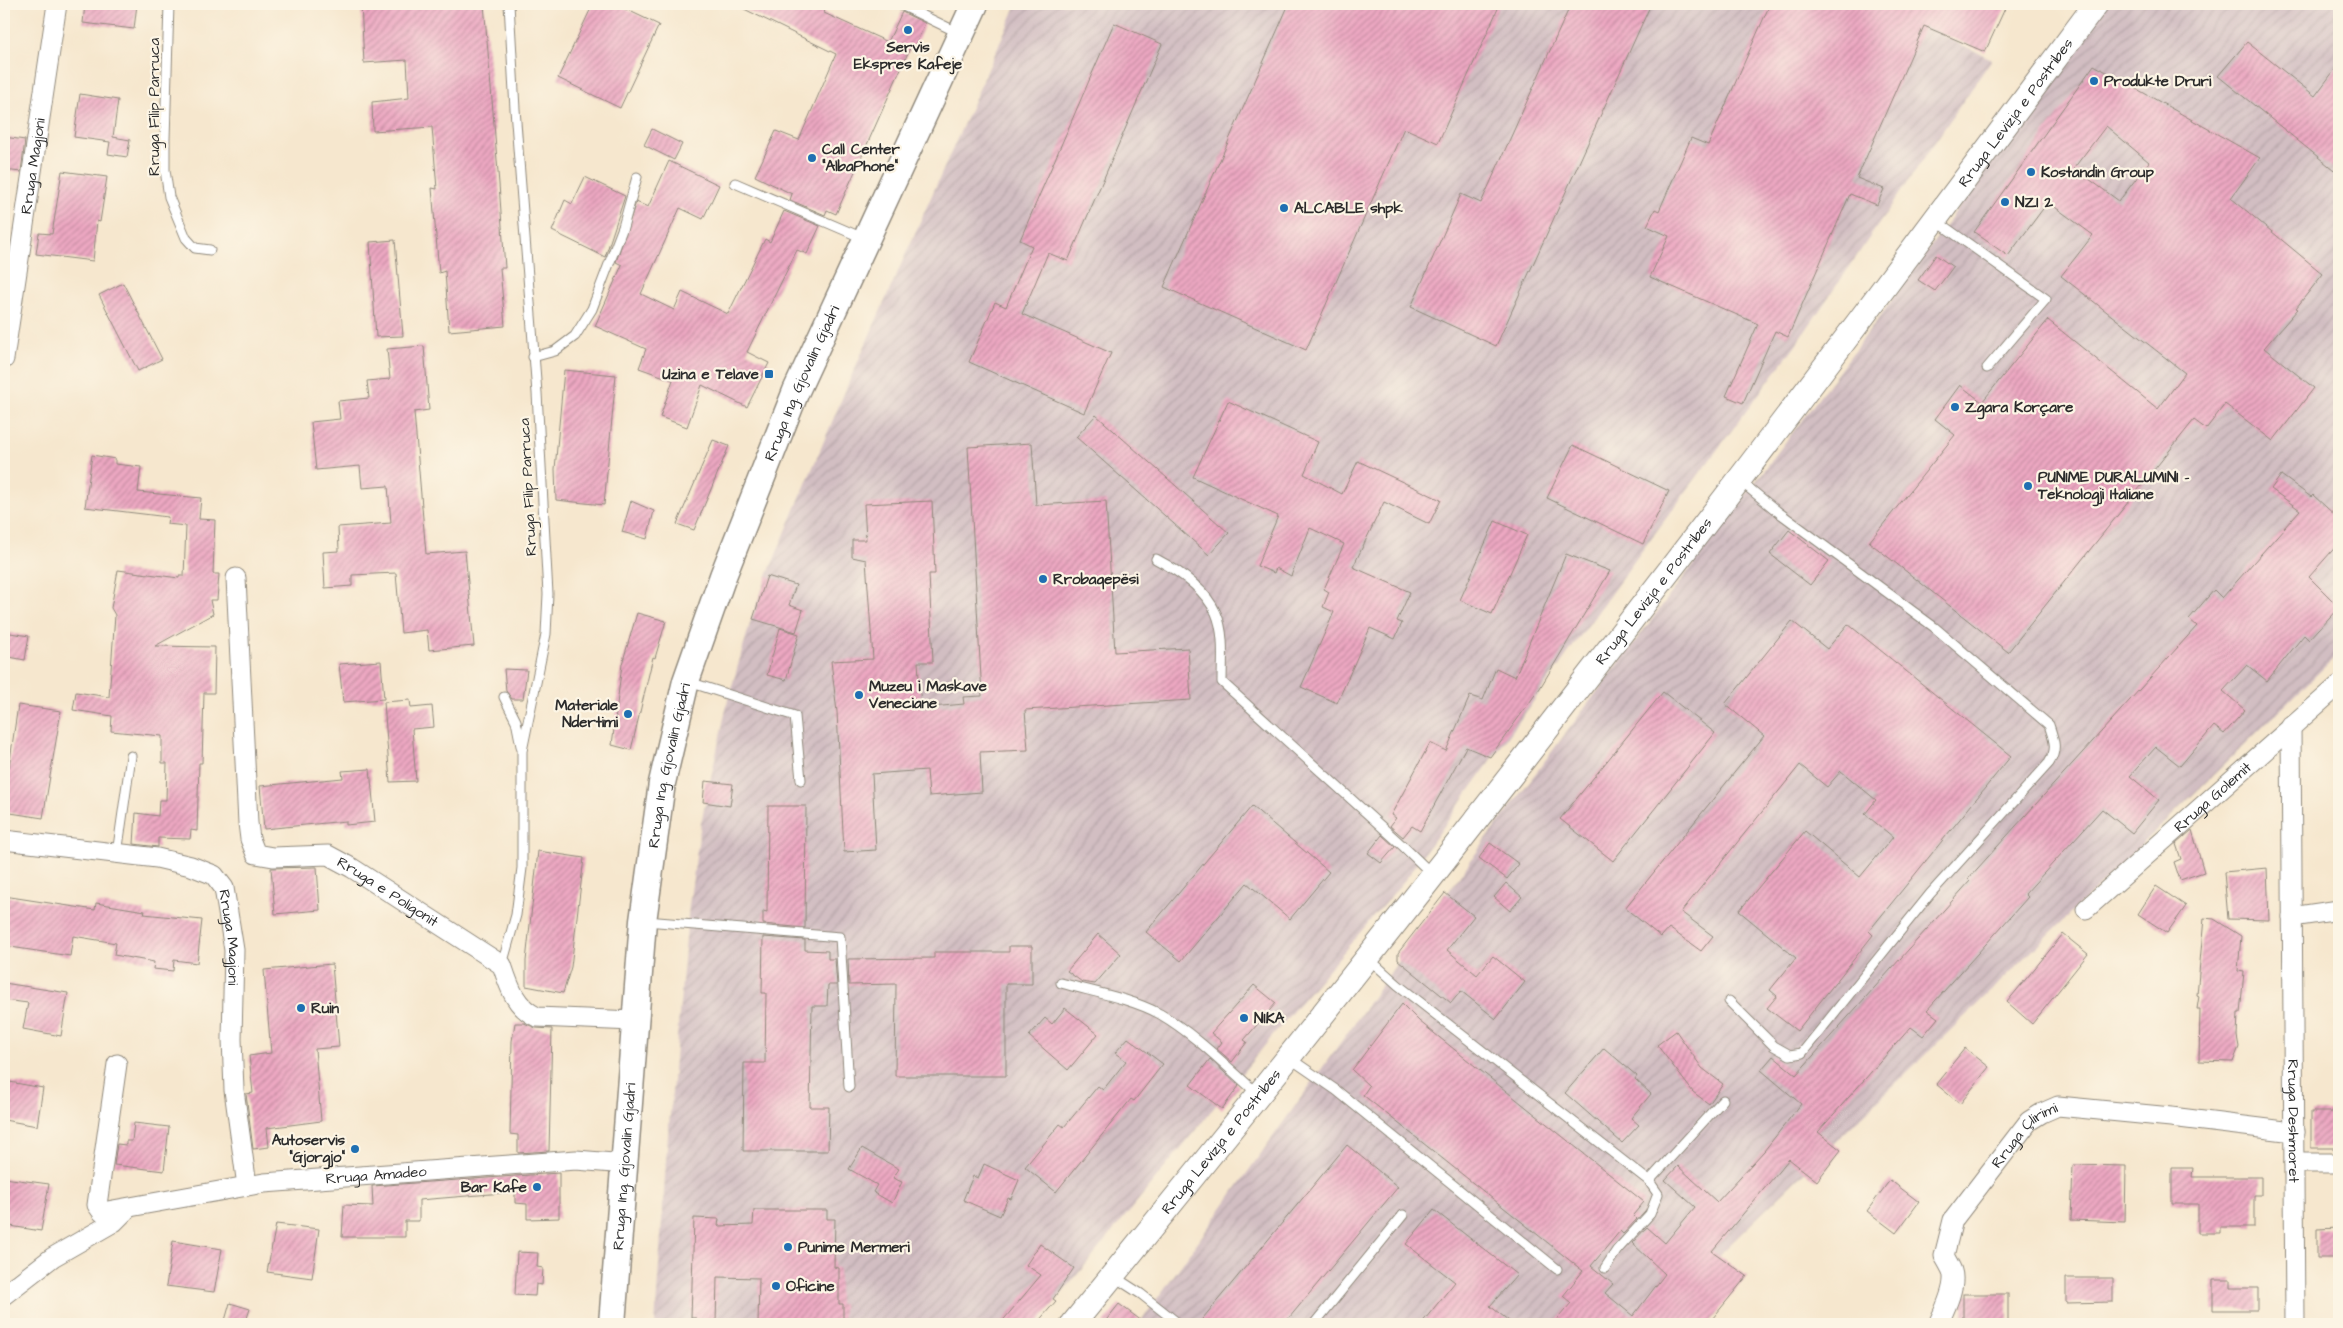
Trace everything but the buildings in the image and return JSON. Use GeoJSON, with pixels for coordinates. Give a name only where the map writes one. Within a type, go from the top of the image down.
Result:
{"type":"FeatureCollection","features":[{"type":"Feature","properties":{"kind":"main road","name":"Rruga Ing. Gjovalin Gjadri"},"geometry":{"type":"LineString","coordinates":[[612,1324],[626,1164],[634,1020],[643,921],[662,783],[686,681],[723,576],[792,400],[865,239],[976,4]]}},
{"type":"Feature","properties":{"kind":"street","name":"Rruga Magjoni"},"geometry":{"type":"LineString","coordinates":[[4,358],[57,4]]}},
{"type":"Feature","properties":{"kind":"street","name":"Rruga Levizja e Postribes"},"geometry":{"type":"LineString","coordinates":[[1073,1324],[1433,876],[1739,480],[2096,4]]}},
{"type":"Feature","properties":{"kind":"street","name":"Rruga e Poligonit"},"geometry":{"type":"LineString","coordinates":[[236,578],[248,823],[250,839],[256,854],[273,857],[328,855],[431,918],[502,965]]}},
{"type":"Feature","properties":{"kind":"street","name":"Rruga Golemit"},"geometry":{"type":"LineString","coordinates":[[2086,909],[2339,685]]}},
{"type":"Feature","properties":{"kind":"street","name":"Rruga Deshmoret"},"geometry":{"type":"LineString","coordinates":[[2291,726],[2295,1324]]}},
{"type":"Feature","properties":{"kind":"street","name":"Rruga Magjoni"},"geometry":{"type":"LineString","coordinates":[[4,840],[157,858],[191,866],[214,876],[224,888],[234,950],[232,1039],[234,1090],[247,1186]]}},
{"type":"Feature","properties":{"kind":"street"},"geometry":{"type":"LineString","coordinates":[[2292,917],[2339,910]]}},
{"type":"Feature","properties":{"kind":"street"},"geometry":{"type":"LineString","coordinates":[[502,965],[511,992],[527,1012],[537,1017],[634,1020]]}},
{"type":"Feature","properties":{"kind":"street","name":"Rruga Amadeo"},"geometry":{"type":"LineString","coordinates":[[117,1064],[97,1205],[102,1212],[247,1186],[576,1160],[626,1164]]}},
{"type":"Feature","properties":{"kind":"street","name":"Rruga Çlirimi"},"geometry":{"type":"LineString","coordinates":[[1938,1324],[1945,1309],[1951,1287],[1952,1272],[1944,1256],[1953,1220],[2029,1121],[2042,1113],[2058,1106],[2294,1132]]}},
{"type":"Feature","properties":{"kind":"street"},"geometry":{"type":"LineString","coordinates":[[2294,1163],[2339,1163]]}},
{"type":"Feature","properties":{"kind":"street"},"geometry":{"type":"LineString","coordinates":[[4,1294],[53,1257],[114,1222],[128,1208]]}},
{"type":"Feature","properties":{"kind":"lane","name":"Rruga Filip Parruca"},"geometry":{"type":"LineString","coordinates":[[169,4],[165,170],[169,197],[186,238],[195,248],[210,250]]}},
{"type":"Feature","properties":{"kind":"lane","name":"Rruga Filip Parruca"},"geometry":{"type":"LineString","coordinates":[[502,965],[516,915],[522,868],[522,751],[546,634],[548,594],[533,356],[514,109],[509,4]]}},
{"type":"Feature","properties":{"kind":"lane"},"geometry":{"type":"LineString","coordinates":[[900,4],[961,34]]}},
{"type":"Feature","properties":{"kind":"lane"},"geometry":{"type":"LineString","coordinates":[[533,356],[555,351],[575,336],[592,309],[623,227],[637,177]]}},
{"type":"Feature","properties":{"kind":"lane"},"geometry":{"type":"LineString","coordinates":[[734,183],[865,239]]}},
{"type":"Feature","properties":{"kind":"lane"},"geometry":{"type":"LineString","coordinates":[[1935,220],[2046,299],[1987,368]]}},
{"type":"Feature","properties":{"kind":"lane"},"geometry":{"type":"LineString","coordinates":[[1729,1001],[1774,1046],[1790,1054],[1802,1053],[1930,894],[2049,763],[2055,753],[2054,740],[2048,725],[1934,627],[1777,511],[1739,480]]}},
{"type":"Feature","properties":{"kind":"lane"},"geometry":{"type":"LineString","coordinates":[[1156,560],[1172,568],[1198,589],[1216,613],[1222,642],[1222,682],[1404,846],[1433,876]]}},
{"type":"Feature","properties":{"kind":"lane"},"geometry":{"type":"LineString","coordinates":[[686,681],[794,716],[801,780]]}},
{"type":"Feature","properties":{"kind":"lane"},"geometry":{"type":"LineString","coordinates":[[504,697],[516,721],[522,751]]}},
{"type":"Feature","properties":{"kind":"lane"},"geometry":{"type":"LineString","coordinates":[[117,854],[131,756]]}},
{"type":"Feature","properties":{"kind":"lane"},"geometry":{"type":"LineString","coordinates":[[643,921],[840,937],[849,1087]]}},
{"type":"Feature","properties":{"kind":"lane"},"geometry":{"type":"LineString","coordinates":[[1368,958],[1398,985],[1649,1181],[1658,1194],[1650,1214],[1617,1250],[1605,1268]]}},
{"type":"Feature","properties":{"kind":"lane"},"geometry":{"type":"LineString","coordinates":[[1061,983],[1128,1002],[1159,1014],[1188,1034],[1259,1094]]}},
{"type":"Feature","properties":{"kind":"lane"},"geometry":{"type":"LineString","coordinates":[[1288,1057],[1336,1090],[1557,1269]]}},
{"type":"Feature","properties":{"kind":"lane"},"geometry":{"type":"LineString","coordinates":[[1649,1181],[1723,1100]]}},
{"type":"Feature","properties":{"kind":"lane"},"geometry":{"type":"LineString","coordinates":[[1314,1324],[1403,1215]]}},
{"type":"Feature","properties":{"kind":"lane"},"geometry":{"type":"LineString","coordinates":[[1112,1276],[1141,1294],[1179,1324]]}},
{"type":"Feature","properties":{"kind":"shaded area"},"geometry":{"type":"Polygon","coordinates":[[[1017,4],[1954,4],[1941,35],[1992,59],[1797,343],[1635,560],[1408,876],[1293,1011],[1037,1324],[655,1324],[667,1147],[689,905],[701,823],[728,700],[751,620],[767,576],[851,377],[1017,4]]]}},
{"type":"Feature","properties":{"kind":"shaded area"},"geometry":{"type":"Polygon","coordinates":[[[2105,4],[2339,4],[2339,653],[1723,1251],[1669,1324],[1139,1324],[1489,835],[1879,318],[2105,4]]]}},
{"type":"Feature","properties":{"kind":"place","name":"Servis Ekspres Kafeje"},"geometry":{"type":"Point","coordinates":[908,30]}},
{"type":"Feature","properties":{"kind":"place","name":"Produkte Druri"},"geometry":{"type":"Point","coordinates":[2094,81]}},
{"type":"Feature","properties":{"kind":"place","name":"Call Center \"AlbaPhone\""},"geometry":{"type":"Point","coordinates":[812,158]}},
{"type":"Feature","properties":{"kind":"place","name":"Kostandin Group"},"geometry":{"type":"Point","coordinates":[2031,172]}},
{"type":"Feature","properties":{"kind":"place","name":"NZI 2"},"geometry":{"type":"Point","coordinates":[2005,202]}},
{"type":"Feature","properties":{"kind":"place","name":"ALCABLE shpk"},"geometry":{"type":"Point","coordinates":[1284,208]}},
{"type":"Feature","properties":{"kind":"place","name":"Uzina e Telave"},"geometry":{"type":"Point","coordinates":[769,374]}},
{"type":"Feature","properties":{"kind":"place","name":"Zgara Korçare"},"geometry":{"type":"Point","coordinates":[1955,407]}},
{"type":"Feature","properties":{"kind":"place","name":"PUNIME DURALUMINI - Teknologji Italiane"},"geometry":{"type":"Point","coordinates":[2028,486]}},
{"type":"Feature","properties":{"kind":"place","name":"Rrobaqepësi"},"geometry":{"type":"Point","coordinates":[1043,579]}},
{"type":"Feature","properties":{"kind":"place","name":"Muzeu i Maskave Veneciane"},"geometry":{"type":"Point","coordinates":[859,695]}},
{"type":"Feature","properties":{"kind":"place","name":"Materiale Ndertimi"},"geometry":{"type":"Point","coordinates":[628,714]}},
{"type":"Feature","properties":{"kind":"place","name":"Ruin"},"geometry":{"type":"Point","coordinates":[301,1008]}},
{"type":"Feature","properties":{"kind":"place","name":"NIKA"},"geometry":{"type":"Point","coordinates":[1244,1018]}},
{"type":"Feature","properties":{"kind":"place","name":"Autoservis \"Gjorgjo\""},"geometry":{"type":"Point","coordinates":[355,1149]}},
{"type":"Feature","properties":{"kind":"place","name":"Bar Kafe"},"geometry":{"type":"Point","coordinates":[537,1187]}},
{"type":"Feature","properties":{"kind":"place","name":"Punime Mermeri"},"geometry":{"type":"Point","coordinates":[788,1247]}},
{"type":"Feature","properties":{"kind":"place","name":"Oficine"},"geometry":{"type":"Point","coordinates":[776,1286]}}]}
